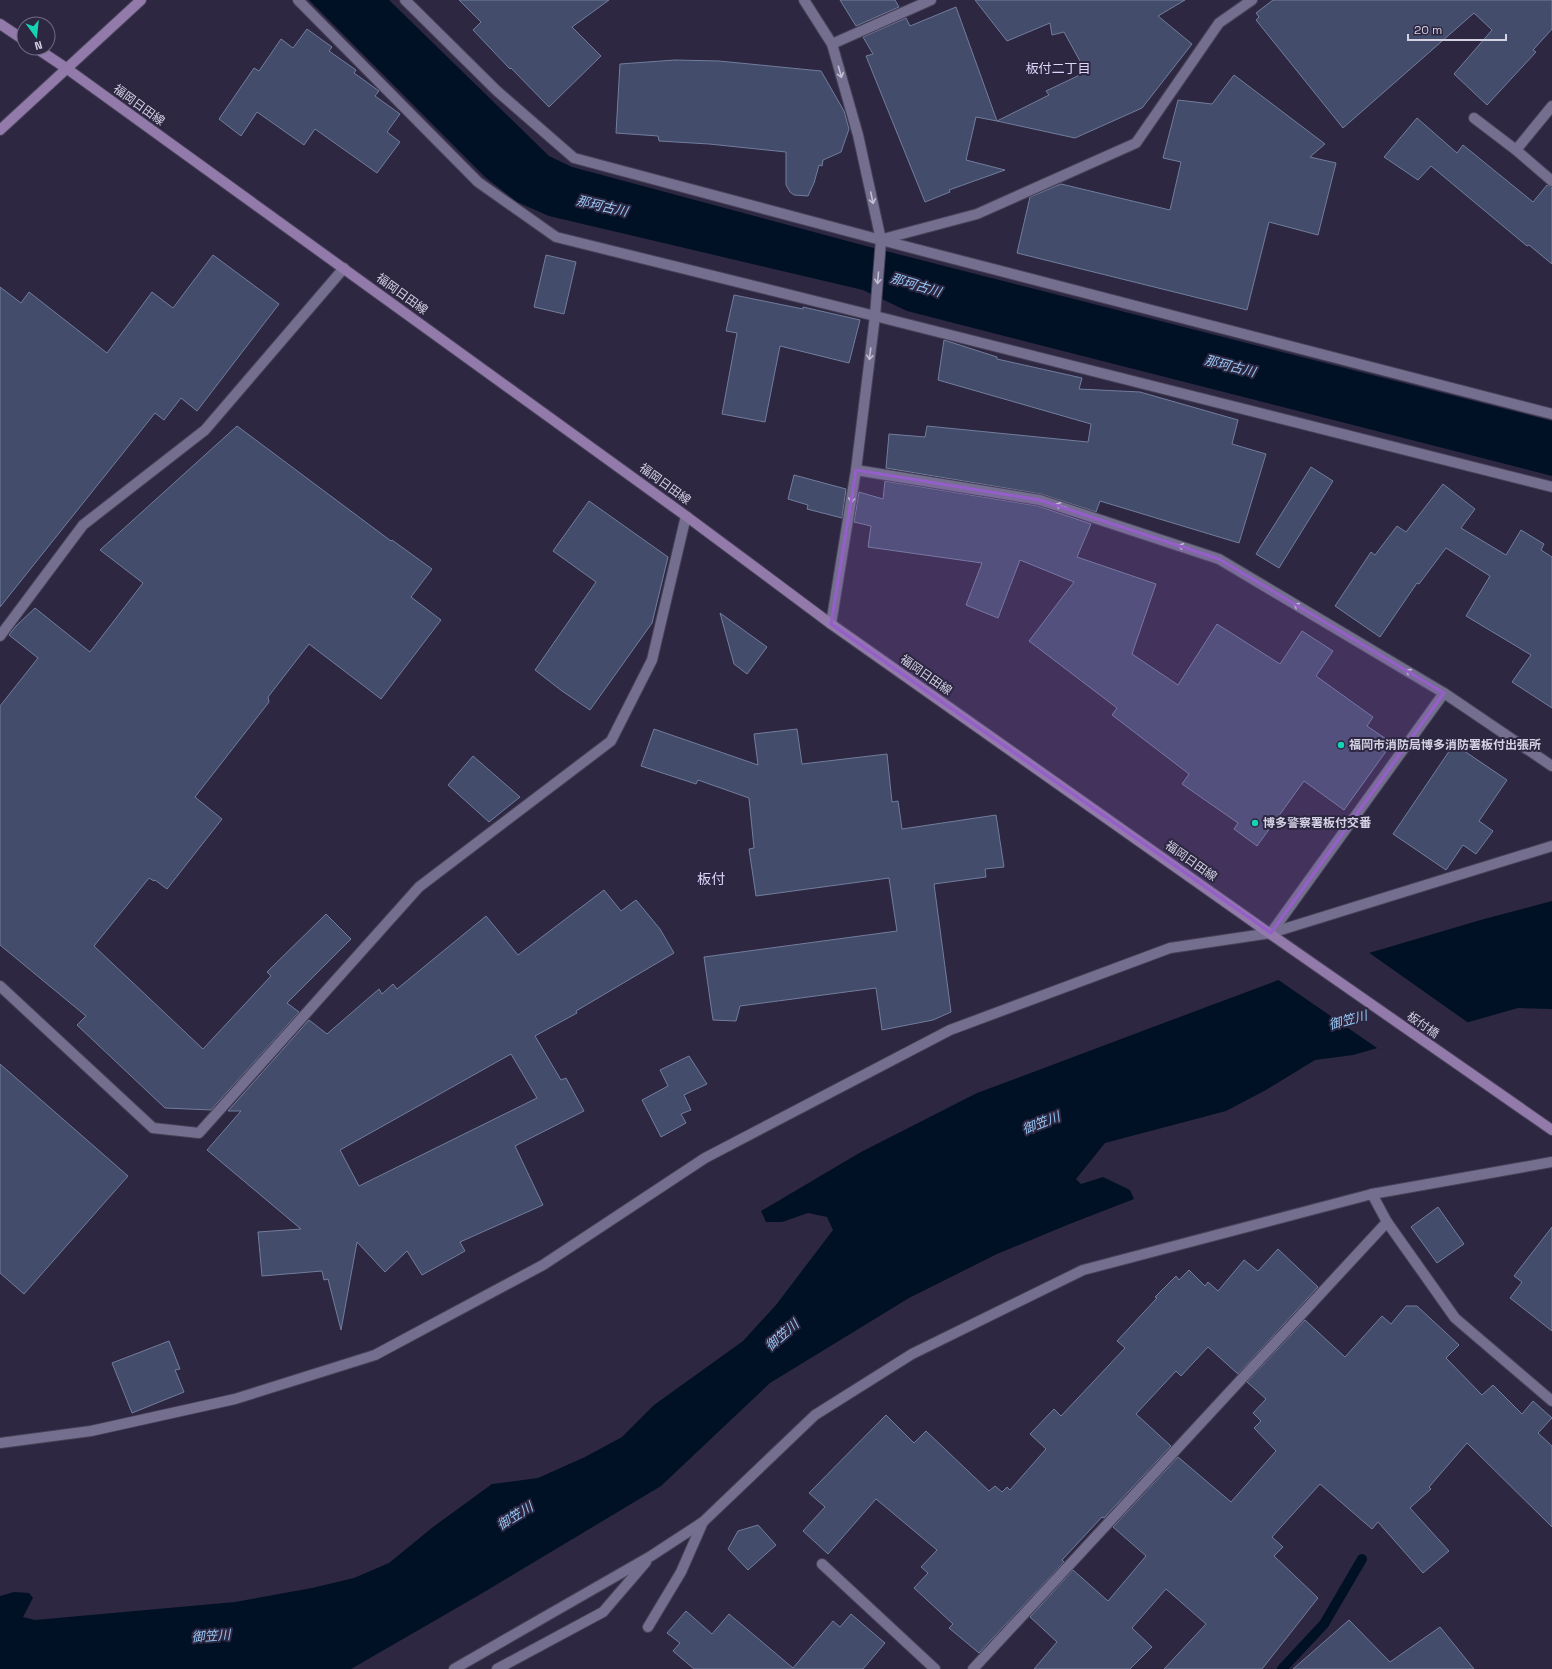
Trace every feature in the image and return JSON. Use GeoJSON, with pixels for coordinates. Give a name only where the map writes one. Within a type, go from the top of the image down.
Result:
{"type":"FeatureCollection","features":[{"type":"Feature","properties":{"kind":"main road"},"geometry":{"type":"LineString","coordinates":[[0,130],[141,0]]}},
{"type":"Feature","properties":{"kind":"main road"},"geometry":{"type":"LineString","coordinates":[[0,24],[16,35]]}},
{"type":"Feature","properties":{"kind":"main road","name":"福岡日田線"},"geometry":{"type":"LineString","coordinates":[[48,56],[686,516],[831,624],[1279,940]]}},
{"type":"Feature","properties":{"kind":"main road","name":"板付橋"},"geometry":{"type":"LineString","coordinates":[[1279,940],[1552,1130]]}},
{"type":"Feature","properties":{"kind":"street"},"geometry":{"type":"LineString","coordinates":[[298,0],[478,182],[556,237],[1552,487]]}},
{"type":"Feature","properties":{"kind":"street"},"geometry":{"type":"LineString","coordinates":[[405,0],[497,91],[574,158],[881,240],[1552,414]]}},
{"type":"Feature","properties":{"kind":"street"},"geometry":{"type":"LineString","coordinates":[[804,0],[832,44],[858,135],[881,240],[875,316],[856,470],[831,624]]}},
{"type":"Feature","properties":{"kind":"street"},"geometry":{"type":"LineString","coordinates":[[832,44],[931,0]]}},
{"type":"Feature","properties":{"kind":"street"},"geometry":{"type":"LineString","coordinates":[[881,240],[978,214],[1136,143],[1219,24],[1252,0]]}},
{"type":"Feature","properties":{"kind":"street"},"geometry":{"type":"LineString","coordinates":[[1516,150],[1552,106]]}},
{"type":"Feature","properties":{"kind":"street"},"geometry":{"type":"LineString","coordinates":[[1474,118],[1516,150],[1552,181]]}},
{"type":"Feature","properties":{"kind":"street"},"geometry":{"type":"LineString","coordinates":[[0,636],[83,525],[205,430],[344,268]]}},
{"type":"Feature","properties":{"kind":"street"},"geometry":{"type":"LineString","coordinates":[[856,470],[1040,500],[1219,559],[1444,693],[1552,766]]}},
{"type":"Feature","properties":{"kind":"street"},"geometry":{"type":"LineString","coordinates":[[0,986],[153,1128],[199,1132],[419,887],[611,741],[652,660],[686,516]]}},
{"type":"Feature","properties":{"kind":"street"},"geometry":{"type":"LineString","coordinates":[[1271,934],[1444,693]]}},
{"type":"Feature","properties":{"kind":"street"},"geometry":{"type":"LineString","coordinates":[[0,1443],[91,1431],[235,1399],[375,1355],[543,1264],[705,1158],[950,1030],[1170,948],[1271,934],[1552,846]]}},
{"type":"Feature","properties":{"kind":"street"},"geometry":{"type":"LineString","coordinates":[[454,1669],[651,1556],[703,1522],[815,1415],[912,1354],[1083,1270],[1372,1194],[1552,1162]]}},
{"type":"Feature","properties":{"kind":"street"},"geometry":{"type":"LineString","coordinates":[[1372,1194],[1387,1222],[1454,1318],[1552,1401]]}},
{"type":"Feature","properties":{"kind":"street"},"geometry":{"type":"LineString","coordinates":[[973,1669],[1387,1222]]}},
{"type":"Feature","properties":{"kind":"street"},"geometry":{"type":"LineString","coordinates":[[648,1626],[681,1572],[703,1522]]}},
{"type":"Feature","properties":{"kind":"street"},"geometry":{"type":"LineString","coordinates":[[497,1669],[603,1612],[651,1556]]}},
{"type":"Feature","properties":{"kind":"street"},"geometry":{"type":"LineString","coordinates":[[822,1564],[935,1669]]}},
{"type":"Feature","properties":{"kind":"highlighted area"},"geometry":{"type":"Polygon","coordinates":[[[856,470],[1040,500],[1219,559],[1444,693],[1271,933],[831,624],[856,470]]]}},
{"type":"Feature","properties":{"kind":"water","name":"那珂古川"},"geometry":{"type":"Polygon","coordinates":[[[309,0],[389,0],[549,156],[572,167],[866,246],[1552,421],[1552,476],[907,311],[863,290],[549,216],[517,202],[485,177],[309,0]]]}},
{"type":"Feature","properties":{"kind":"water","name":"御笠川"},"geometry":{"type":"Polygon","coordinates":[[[1552,901],[1552,1009],[1518,1008],[1353,1055],[1315,1060],[1266,1090],[1226,1111],[1105,1143],[1076,1179],[1081,1184],[1103,1177],[1130,1190],[1134,1199],[997,1254],[909,1298],[770,1383],[661,1486],[486,1591],[351,1669],[0,1669],[0,1596],[14,1592],[29,1593],[33,1598],[23,1617],[35,1620],[235,1602],[312,1588],[354,1578],[389,1563],[433,1527],[492,1484],[538,1478],[585,1457],[622,1437],[654,1405],[743,1341],[776,1305],[833,1230],[827,1217],[808,1213],[782,1222],[766,1222],[761,1211],[861,1152],[977,1093],[1281,979],[1484,919],[1552,901]]]}},
{"type":"Feature","properties":{"kind":"pier"},"geometry":{"type":"Polygon","coordinates":[[[1368,952],[1470,1024],[1380,1050],[1277,979],[1368,952]]]}},
{"type":"Feature","properties":{"kind":"building"},"geometry":{"type":"Polygon","coordinates":[[[459,0],[609,0],[572,27],[601,56],[549,107],[473,30],[481,22],[459,0]]]}},
{"type":"Feature","properties":{"kind":"building"},"geometry":{"type":"Polygon","coordinates":[[[840,0],[895,0],[899,7],[856,26],[840,0]]]}},
{"type":"Feature","properties":{"kind":"building"},"geometry":{"type":"Polygon","coordinates":[[[975,0],[1185,0],[1158,16],[1192,44],[1142,108],[1075,138],[997,121],[1049,95],[1046,91],[1086,72],[1064,32],[1052,35],[1050,23],[1007,41],[975,0]]]}},
{"type":"Feature","properties":{"kind":"building"},"geometry":{"type":"Polygon","coordinates":[[[1273,0],[1552,0],[1552,29],[1533,50],[1536,52],[1487,105],[1454,74],[1492,30],[1474,13],[1343,128],[1256,20],[1259,17],[1256,13],[1273,0]]]}},
{"type":"Feature","properties":{"kind":"building"},"geometry":{"type":"Polygon","coordinates":[[[956,7],[997,121],[976,117],[966,160],[1005,170],[949,190],[950,192],[925,202],[866,56],[873,54],[863,37],[906,18],[910,26],[956,7]]]}},
{"type":"Feature","properties":{"kind":"building"},"geometry":{"type":"Polygon","coordinates":[[[307,29],[332,47],[329,51],[356,70],[354,73],[379,91],[375,96],[400,114],[387,132],[400,142],[377,173],[315,129],[304,145],[257,112],[241,136],[219,119],[254,68],[259,71],[281,39],[293,48],[307,29]]]}},
{"type":"Feature","properties":{"kind":"building"},"geometry":{"type":"Polygon","coordinates":[[[675,60],[719,61],[821,71],[844,111],[849,129],[841,152],[823,160],[822,166],[819,165],[814,183],[808,196],[794,195],[790,192],[786,185],[786,152],[709,144],[659,141],[658,136],[616,133],[620,64],[675,60]]]}},
{"type":"Feature","properties":{"kind":"building"},"geometry":{"type":"Polygon","coordinates":[[[1234,75],[1325,144],[1310,157],[1336,163],[1318,235],[1269,222],[1247,310],[1017,253],[1030,197],[1061,184],[1170,210],[1181,162],[1163,158],[1178,100],[1212,104],[1234,75]]]}},
{"type":"Feature","properties":{"kind":"building"},"geometry":{"type":"Polygon","coordinates":[[[1417,118],[1457,153],[1463,145],[1533,202],[1547,185],[1552,187],[1552,264],[1529,245],[1527,246],[1431,166],[1418,180],[1384,157],[1417,118]]]}},
{"type":"Feature","properties":{"kind":"building"},"geometry":{"type":"Polygon","coordinates":[[[213,255],[279,304],[197,411],[181,398],[164,420],[155,413],[0,607],[0,287],[21,303],[29,292],[107,353],[152,292],[173,308],[213,255]]]}},
{"type":"Feature","properties":{"kind":"building"},"geometry":{"type":"Polygon","coordinates":[[[546,255],[576,262],[564,314],[534,307],[546,255]]]}},
{"type":"Feature","properties":{"kind":"building"},"geometry":{"type":"Polygon","coordinates":[[[734,295],[803,309],[803,307],[860,320],[849,363],[780,346],[765,422],[722,414],[737,333],[726,331],[734,295]]]}},
{"type":"Feature","properties":{"kind":"building"},"geometry":{"type":"Polygon","coordinates":[[[944,340],[997,357],[997,359],[1082,378],[1079,389],[1140,392],[1238,420],[1232,444],[1266,454],[1239,543],[1100,501],[1096,512],[1041,494],[886,468],[889,434],[925,437],[927,426],[1088,442],[1091,424],[938,380],[944,340]]]}},
{"type":"Feature","properties":{"kind":"building"},"geometry":{"type":"Polygon","coordinates":[[[237,426],[391,541],[392,540],[432,569],[411,597],[441,620],[381,699],[309,644],[268,697],[269,702],[195,797],[222,819],[167,889],[155,880],[154,881],[149,878],[94,946],[203,1049],[271,976],[267,972],[326,914],[351,939],[287,1003],[299,1012],[211,1110],[165,1108],[77,1025],[86,1016],[0,945],[0,706],[38,658],[9,635],[16,626],[35,608],[90,652],[143,583],[100,550],[237,426]]]}},
{"type":"Feature","properties":{"kind":"building"},"geometry":{"type":"Polygon","coordinates":[[[1311,467],[1333,481],[1279,568],[1256,554],[1311,467]]]}},
{"type":"Feature","properties":{"kind":"building"},"geometry":{"type":"Polygon","coordinates":[[[794,475],[846,489],[842,518],[807,509],[808,505],[788,499],[794,475]]]}},
{"type":"Feature","properties":{"kind":"building"},"geometry":{"type":"Polygon","coordinates":[[[885,481],[1038,506],[1091,524],[1077,557],[1156,584],[1132,654],[1178,685],[1217,624],[1280,664],[1302,631],[1333,651],[1316,676],[1373,717],[1367,726],[1392,743],[1344,810],[1304,781],[1257,846],[1234,829],[1238,823],[1182,784],[1189,774],[1112,715],[1117,708],[1029,641],[1074,582],[1020,560],[998,618],[966,605],[982,563],[868,547],[871,526],[854,522],[859,492],[883,499],[885,481]]]}},
{"type":"Feature","properties":{"kind":"building"},"geometry":{"type":"Polygon","coordinates":[[[1443,484],[1475,509],[1461,528],[1506,555],[1521,530],[1544,544],[1541,550],[1552,557],[1552,708],[1512,682],[1531,655],[1466,616],[1490,576],[1446,548],[1419,584],[1417,583],[1380,637],[1335,606],[1371,552],[1375,555],[1397,526],[1406,532],[1443,484]]]}},
{"type":"Feature","properties":{"kind":"building"},"geometry":{"type":"Polygon","coordinates":[[[589,501],[668,557],[652,623],[590,710],[535,670],[596,582],[553,551],[589,501]]]}},
{"type":"Feature","properties":{"kind":"building"},"geometry":{"type":"Polygon","coordinates":[[[720,613],[767,647],[747,674],[734,664],[720,613]]]}},
{"type":"Feature","properties":{"kind":"building"},"geometry":{"type":"Polygon","coordinates":[[[654,729],[758,765],[754,734],[797,729],[802,764],[887,754],[892,802],[898,801],[902,829],[996,815],[1004,867],[985,869],[986,877],[934,884],[951,1012],[933,1020],[882,1030],[876,988],[740,1006],[736,1021],[713,1020],[704,957],[897,931],[889,878],[756,896],[749,849],[754,848],[749,798],[698,780],[696,784],[641,766],[654,729]]]}},
{"type":"Feature","properties":{"kind":"building"},"geometry":{"type":"Polygon","coordinates":[[[1454,744],[1507,780],[1479,821],[1493,831],[1476,854],[1463,845],[1446,870],[1393,834],[1454,744]]]}},
{"type":"Feature","properties":{"kind":"building"},"geometry":{"type":"Polygon","coordinates":[[[473,756],[520,797],[489,822],[448,785],[473,756]]]}},
{"type":"Feature","properties":{"kind":"building"},"geometry":{"type":"Polygon","coordinates":[[[604,890],[621,911],[636,900],[660,929],[674,953],[576,1011],[577,1013],[535,1036],[561,1080],[566,1078],[584,1111],[515,1146],[543,1205],[460,1242],[465,1251],[422,1275],[407,1251],[385,1272],[357,1242],[341,1330],[328,1279],[324,1280],[322,1271],[262,1276],[258,1232],[301,1229],[207,1150],[241,1111],[228,1111],[309,1020],[327,1034],[379,989],[382,994],[393,984],[397,989],[486,916],[518,955],[604,890]],[[511,1054],[340,1150],[359,1186],[537,1098],[511,1054]]]}},
{"type":"Feature","properties":{"kind":"building"},"geometry":{"type":"Polygon","coordinates":[[[689,1056],[707,1084],[684,1095],[691,1110],[681,1114],[686,1123],[661,1137],[642,1100],[668,1086],[660,1070],[689,1056]]]}},
{"type":"Feature","properties":{"kind":"building"},"geometry":{"type":"Polygon","coordinates":[[[0,1064],[128,1176],[24,1294],[0,1273],[0,1064]]]}},
{"type":"Feature","properties":{"kind":"building"},"geometry":{"type":"Polygon","coordinates":[[[1438,1207],[1464,1244],[1437,1263],[1411,1227],[1438,1207]]]}},
{"type":"Feature","properties":{"kind":"building"},"geometry":{"type":"Polygon","coordinates":[[[1552,1227],[1552,1331],[1510,1298],[1522,1282],[1514,1276],[1552,1227]]]}},
{"type":"Feature","properties":{"kind":"building"},"geometry":{"type":"Polygon","coordinates":[[[1278,1249],[1318,1287],[1238,1374],[1208,1347],[1181,1376],[1176,1371],[1136,1414],[1171,1446],[1104,1518],[1102,1517],[1062,1560],[1064,1562],[979,1653],[949,1628],[953,1624],[914,1588],[928,1573],[921,1567],[937,1550],[876,1499],[828,1554],[803,1531],[825,1507],[809,1493],[886,1415],[914,1443],[926,1431],[989,1491],[995,1486],[1002,1492],[1007,1487],[1010,1490],[1046,1449],[1030,1434],[1054,1409],[1061,1416],[1125,1348],[1117,1341],[1157,1298],[1155,1297],[1176,1276],[1179,1280],[1189,1270],[1205,1286],[1208,1282],[1218,1291],[1244,1260],[1258,1271],[1278,1249]]]}},
{"type":"Feature","properties":{"kind":"building"},"geometry":{"type":"Polygon","coordinates":[[[1406,1306],[1417,1306],[1459,1345],[1446,1358],[1482,1395],[1493,1385],[1522,1414],[1533,1401],[1552,1418],[1538,1433],[1552,1446],[1552,1527],[1467,1443],[1429,1487],[1431,1489],[1410,1508],[1449,1551],[1423,1573],[1378,1522],[1372,1529],[1320,1484],[1272,1537],[1283,1547],[1274,1556],[1318,1598],[1262,1669],[1164,1669],[1206,1624],[1166,1589],[1132,1628],[1152,1647],[1130,1669],[1034,1669],[1057,1642],[1030,1617],[1073,1570],[1108,1601],[1146,1556],[1113,1527],[1178,1457],[1231,1502],[1276,1451],[1254,1428],[1261,1421],[1253,1413],[1266,1399],[1247,1382],[1305,1320],[1345,1357],[1382,1316],[1391,1324],[1406,1306]]]}},
{"type":"Feature","properties":{"kind":"building"},"geometry":{"type":"Polygon","coordinates":[[[169,1341],[180,1369],[175,1370],[184,1392],[132,1413],[112,1363],[169,1341]]]}},
{"type":"Feature","properties":{"kind":"building"},"geometry":{"type":"Polygon","coordinates":[[[758,1525],[776,1545],[748,1570],[728,1549],[738,1531],[758,1525]]]}},
{"type":"Feature","properties":{"kind":"building"},"geometry":{"type":"Polygon","coordinates":[[[686,1611],[712,1634],[729,1614],[793,1668],[833,1621],[840,1627],[851,1614],[885,1643],[863,1669],[694,1669],[673,1651],[680,1643],[667,1633],[686,1611]]]}},
{"type":"Feature","properties":{"kind":"building"},"geometry":{"type":"Polygon","coordinates":[[[1349,1620],[1390,1662],[1440,1627],[1474,1669],[1293,1669],[1349,1620]]]}},
{"type":"Feature","properties":{"kind":"waterway"},"geometry":{"type":"LineString","coordinates":[[1282,1669],[1324,1624],[1362,1559]]}},
{"type":"Feature","properties":{"kind":"place","name":"福岡市消防局博多消防署板付出張所"},"geometry":{"type":"Point","coordinates":[1341,745]}},
{"type":"Feature","properties":{"kind":"place","name":"博多警察署板付交番"},"geometry":{"type":"Point","coordinates":[1255,823]}},
{"type":"Feature","properties":{"kind":"district","name":"板付二丁目"},"geometry":{"type":"Point","coordinates":[1058,68]}},
{"type":"Feature","properties":{"kind":"district","name":"板付"},"geometry":{"type":"Point","coordinates":[711,879]}}]}
